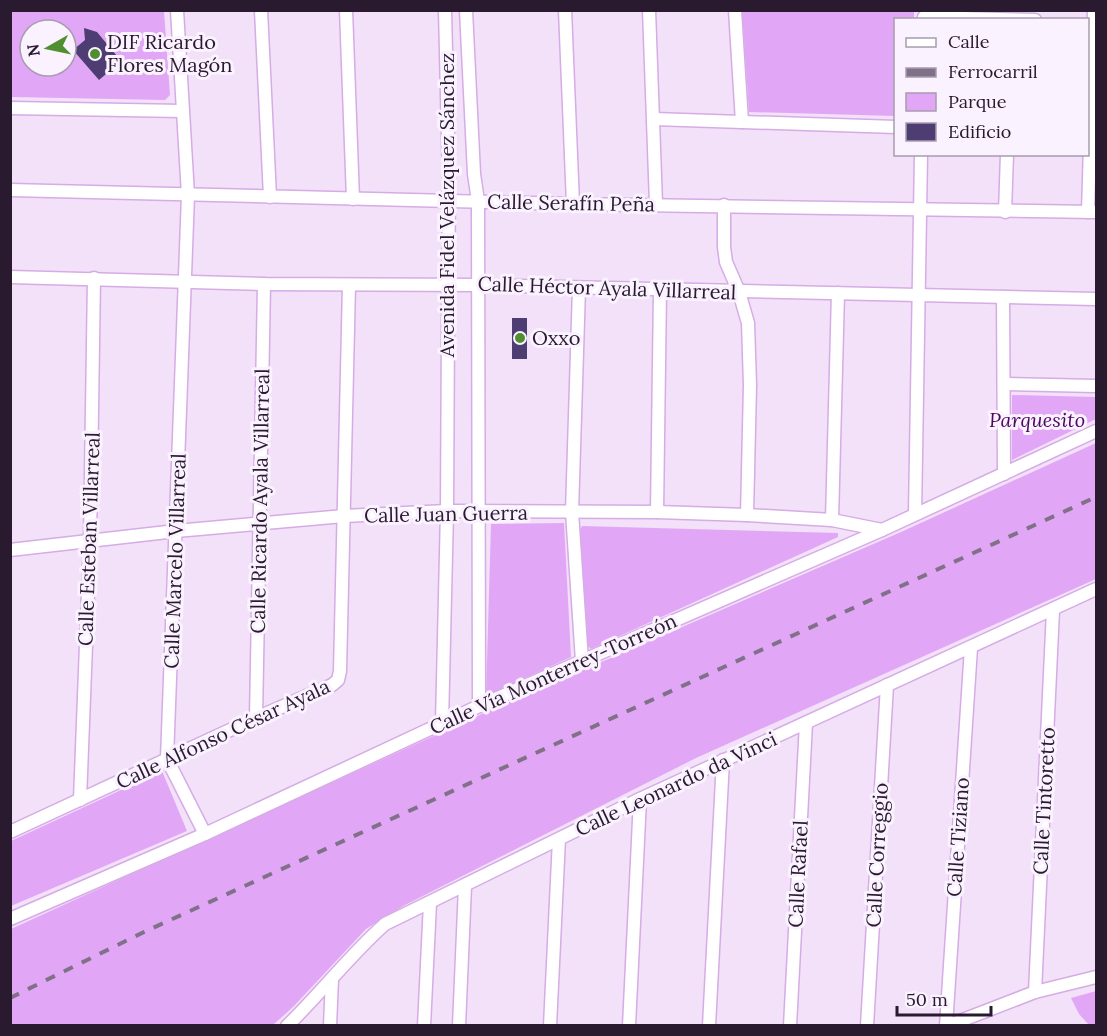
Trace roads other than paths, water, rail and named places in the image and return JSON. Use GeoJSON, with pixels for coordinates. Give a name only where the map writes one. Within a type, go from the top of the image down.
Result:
{"type":"FeatureCollection","features":[{"type":"Feature","properties":{"kind":"street","name":"Calle Marcelo Villarreal"},"geometry":{"type":"LineString","coordinates":[[177,10],[188,195],[167,759],[205,834]]}},
{"type":"Feature","properties":{"kind":"street"},"geometry":{"type":"LineString","coordinates":[[261,10],[270,197]]}},
{"type":"Feature","properties":{"kind":"street"},"geometry":{"type":"LineString","coordinates":[[346,10],[353,199]]}},
{"type":"Feature","properties":{"kind":"street","name":"Avenida Fidel Velázquez Sánchez"},"geometry":{"type":"LineString","coordinates":[[442,723],[447,511],[448,284],[445,10]]}},
{"type":"Feature","properties":{"kind":"street","name":"Avenida Fidel Velázquez Sánchez"},"geometry":{"type":"LineString","coordinates":[[466,10],[474,174],[478,201],[479,706]]}},
{"type":"Feature","properties":{"kind":"street"},"geometry":{"type":"LineString","coordinates":[[565,10],[573,204]]}},
{"type":"Feature","properties":{"kind":"street"},"geometry":{"type":"LineString","coordinates":[[649,10],[656,204]]}},
{"type":"Feature","properties":{"kind":"street"},"geometry":{"type":"LineString","coordinates":[[735,10],[742,122]]}},
{"type":"Feature","properties":{"kind":"street"},"geometry":{"type":"LineString","coordinates":[[924,16],[981,18]]}},
{"type":"Feature","properties":{"kind":"street"},"geometry":{"type":"LineString","coordinates":[[1092,17],[1092,212]]}},
{"type":"Feature","properties":{"kind":"street"},"geometry":{"type":"LineString","coordinates":[[10,108],[182,111]]}},
{"type":"Feature","properties":{"kind":"street"},"geometry":{"type":"LineString","coordinates":[[654,119],[894,127]]}},
{"type":"Feature","properties":{"kind":"street"},"geometry":{"type":"LineString","coordinates":[[915,514],[921,156]]}},
{"type":"Feature","properties":{"kind":"street"},"geometry":{"type":"LineString","coordinates":[[1005,212],[1007,156]]}},
{"type":"Feature","properties":{"kind":"street","name":"Calle Serafín Peña"},"geometry":{"type":"LineString","coordinates":[[10,190],[573,204],[1092,212]]}},
{"type":"Feature","properties":{"kind":"street"},"geometry":{"type":"LineString","coordinates":[[724,205],[726,262],[739,292],[748,323],[747,515]]}},
{"type":"Feature","properties":{"kind":"street","name":"Calle Héctor Ayala Villarreal"},"geometry":{"type":"LineString","coordinates":[[10,277],[264,284],[448,284],[1096,299]]}},
{"type":"Feature","properties":{"kind":"street","name":"Calle Esteban Villarreal"},"geometry":{"type":"LineString","coordinates":[[80,800],[90,541],[94,278]]}},
{"type":"Feature","properties":{"kind":"street","name":"Calle Ricardo Ayala Villarreal"},"geometry":{"type":"LineString","coordinates":[[256,718],[264,284]]}},
{"type":"Feature","properties":{"kind":"street","name":"Calle Alfonso César Ayala"},"geometry":{"type":"LineString","coordinates":[[10,832],[256,718],[332,686],[338,680],[349,285]]}},
{"type":"Feature","properties":{"kind":"street"},"geometry":{"type":"LineString","coordinates":[[579,288],[572,512],[582,661]]}},
{"type":"Feature","properties":{"kind":"street"},"geometry":{"type":"LineString","coordinates":[[657,512],[660,290]]}},
{"type":"Feature","properties":{"kind":"street"},"geometry":{"type":"LineString","coordinates":[[832,520],[838,293]]}},
{"type":"Feature","properties":{"kind":"street"},"geometry":{"type":"LineString","coordinates":[[1003,297],[1004,474]]}},
{"type":"Feature","properties":{"kind":"street"},"geometry":{"type":"LineString","coordinates":[[1004,384],[1096,386]]}},
{"type":"Feature","properties":{"kind":"street","name":"Calle Vía Monterrey-Torreón"},"geometry":{"type":"LineString","coordinates":[[10,919],[205,834],[479,706],[882,530],[1096,431]]}},
{"type":"Feature","properties":{"kind":"street","name":"Calle Juan Guerra"},"geometry":{"type":"LineString","coordinates":[[10,550],[176,531],[344,516],[447,511],[747,515],[832,520],[882,530]]}},
{"type":"Feature","properties":{"kind":"street","name":"Calle Leonardo da Vinci"},"geometry":{"type":"LineString","coordinates":[[287,1026],[385,924],[723,760],[1096,590]]}},
{"type":"Feature","properties":{"kind":"street","name":"Calle Tintoretto"},"geometry":{"type":"LineString","coordinates":[[1035,993],[1053,610]]}},
{"type":"Feature","properties":{"kind":"street","name":"Calle Tiziano"},"geometry":{"type":"LineString","coordinates":[[946,1026],[970,648]]}},
{"type":"Feature","properties":{"kind":"street","name":"Calle Correggio"},"geometry":{"type":"LineString","coordinates":[[867,1026],[887,686]]}},
{"type":"Feature","properties":{"kind":"street","name":"Calle Rafael"},"geometry":{"type":"LineString","coordinates":[[790,1026],[806,723]]}},
{"type":"Feature","properties":{"kind":"street"},"geometry":{"type":"LineString","coordinates":[[709,1026],[723,760]]}},
{"type":"Feature","properties":{"kind":"street"},"geometry":{"type":"LineString","coordinates":[[629,1026],[640,799]]}},
{"type":"Feature","properties":{"kind":"street"},"geometry":{"type":"LineString","coordinates":[[550,1026],[559,839]]}},
{"type":"Feature","properties":{"kind":"street"},"geometry":{"type":"LineString","coordinates":[[459,1026],[465,886]]}},
{"type":"Feature","properties":{"kind":"street"},"geometry":{"type":"LineString","coordinates":[[424,1026],[430,903]]}},
{"type":"Feature","properties":{"kind":"street"},"geometry":{"type":"LineString","coordinates":[[946,1026],[1035,993],[1096,977]]}},
{"type":"Feature","properties":{"kind":"street"},"geometry":{"type":"LineString","coordinates":[[330,1026],[332,979]]}},
{"type":"Feature","properties":{"kind":"railway"},"geometry":{"type":"LineString","coordinates":[[10,998],[144,932],[1096,497]]}},
{"type":"Feature","properties":{"kind":"place","name":"DIF Ricardo Flores Magón"},"geometry":{"type":"Point","coordinates":[95,54]}},
{"type":"Feature","properties":{"kind":"place","name":"Oxxo"},"geometry":{"type":"Point","coordinates":[520,338]}},
{"type":"Feature","properties":{"kind":"park label","name":"Parquesito"},"geometry":{"type":"Point","coordinates":[1037,420]}}]}
